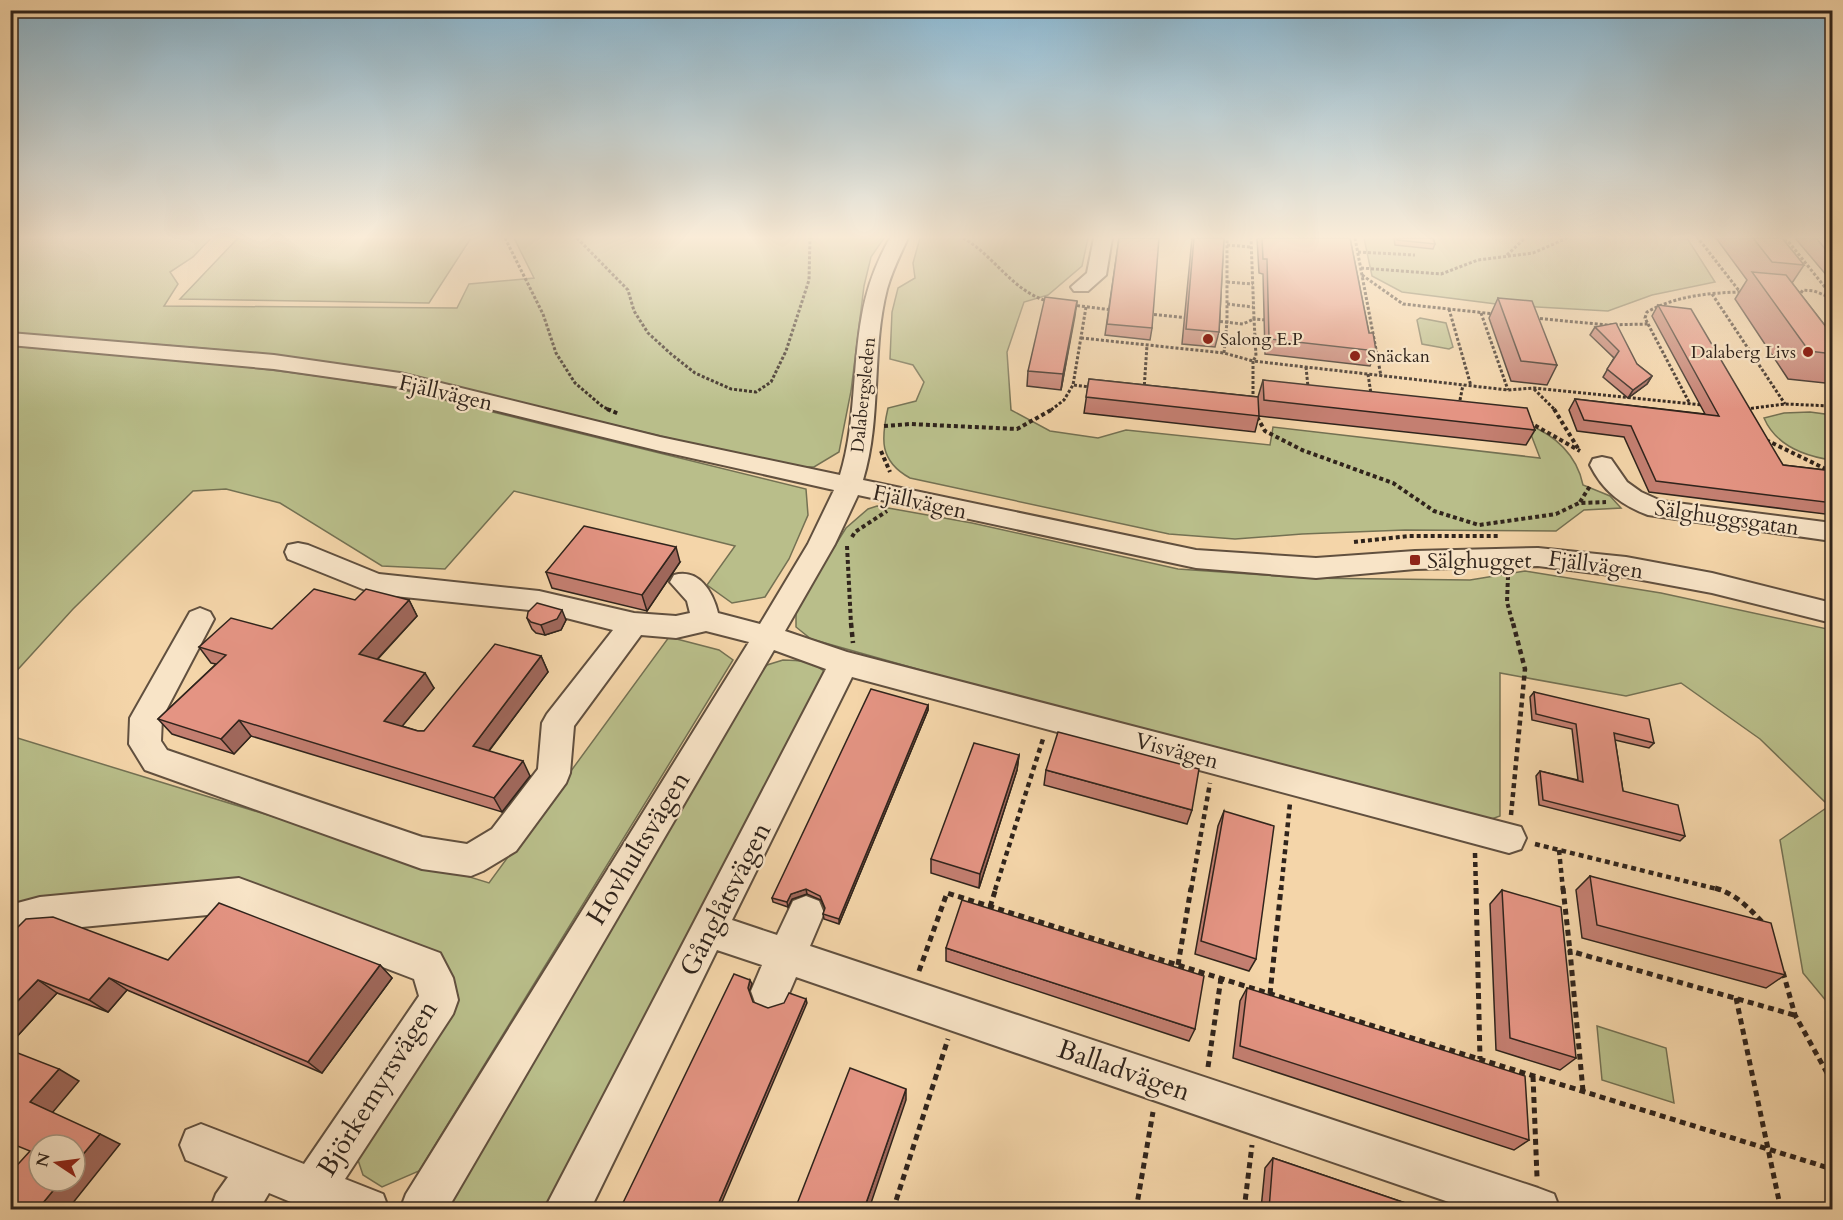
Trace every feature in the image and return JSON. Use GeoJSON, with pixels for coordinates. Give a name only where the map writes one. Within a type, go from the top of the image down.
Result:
{"type":"FeatureCollection","features":[{"type":"Feature","properties":{"kind":"street","name":"Dalabergsleden"},"geometry":{"type":"LineString","coordinates":[[852,475],[861,429],[871,314],[876,295]]}},
{"type":"Feature","properties":{"kind":"street","name":"Fjällvägen"},"geometry":{"type":"LineString","coordinates":[[10,339],[252,360],[400,380],[660,444],[852,475],[896,495],[1148,550],[1227,563],[1316,568],[1497,543],[1574,560],[1712,583],[1833,613]]}},
{"type":"Feature","properties":{"kind":"street","name":"Sälghuggsgatan"},"geometry":{"type":"LineString","coordinates":[[1593,467],[1619,491],[1638,502],[1657,509],[1743,512],[1833,532]]}},
{"type":"Feature","properties":{"kind":"street","name":"Hovhultsvägen"},"geometry":{"type":"LineString","coordinates":[[422,1209],[806,572],[842,505],[852,475]]}},
{"type":"Feature","properties":{"kind":"street"},"geometry":{"type":"LineString","coordinates":[[298,552],[375,584],[539,601],[634,624],[676,627],[706,620],[766,636],[844,663]]}},
{"type":"Feature","properties":{"kind":"street"},"geometry":{"type":"LineString","coordinates":[[684,582],[700,597],[706,620]]}},
{"type":"Feature","properties":{"kind":"street"},"geometry":{"type":"LineString","coordinates":[[200,619],[146,718],[145,744],[156,760],[422,853],[471,860],[504,840],[554,773],[558,723],[634,624]]}},
{"type":"Feature","properties":{"kind":"street","name":"Visvägen"},"geometry":{"type":"LineString","coordinates":[[844,663],[905,691],[1050,717],[1509,837]]}},
{"type":"Feature","properties":{"kind":"street","name":"Gånglåtsvägen"},"geometry":{"type":"LineString","coordinates":[[566,1209],[844,663]]}},
{"type":"Feature","properties":{"kind":"street","name":"Björkemyrsvägen"},"geometry":{"type":"LineString","coordinates":[[10,923],[40,914],[239,894],[427,966],[434,978],[439,1000],[313,1189],[366,1209]]}},
{"type":"Feature","properties":{"kind":"street"},"geometry":{"type":"LineString","coordinates":[[778,973],[806,913]]}},
{"type":"Feature","properties":{"kind":"street","name":"Balladvägen"},"geometry":{"type":"LineString","coordinates":[[710,930],[778,973],[910,998],[1255,1114],[1537,1198]]}},
{"type":"Feature","properties":{"kind":"street"},"geometry":{"type":"LineString","coordinates":[[201,1145],[313,1189]]}},
{"type":"Feature","properties":{"kind":"street"},"geometry":{"type":"LineString","coordinates":[[232,1209],[261,1168]]}},
{"type":"Feature","properties":{"kind":"path"},"geometry":{"type":"LineString","coordinates":[[533,295],[543,314],[556,353],[575,383],[603,406],[621,415]]}},
{"type":"Feature","properties":{"kind":"path"},"geometry":{"type":"LineString","coordinates":[[629,295],[634,311],[648,333],[695,374],[731,388],[756,392],[771,382],[786,351],[804,295]]}},
{"type":"Feature","properties":{"kind":"path"},"geometry":{"type":"LineString","coordinates":[[1030,295],[1055,302]]}},
{"type":"Feature","properties":{"kind":"path"},"geometry":{"type":"LineString","coordinates":[[1224,353],[1227,295]]}},
{"type":"Feature","properties":{"kind":"path"},"geometry":{"type":"LineString","coordinates":[[1252,295],[1256,356],[1253,361],[1254,407],[1259,423],[1265,431],[1292,445],[1393,483],[1434,511],[1484,525],[1516,518],[1556,514],[1579,503],[1608,502]]}},
{"type":"Feature","properties":{"kind":"path"},"geometry":{"type":"LineString","coordinates":[[1366,295],[1382,375]]}},
{"type":"Feature","properties":{"kind":"path"},"geometry":{"type":"LineString","coordinates":[[1390,295],[1403,304],[1504,315]]}},
{"type":"Feature","properties":{"kind":"path"},"geometry":{"type":"LineString","coordinates":[[1690,404],[1645,318],[1647,312],[1654,308],[1704,295]]}},
{"type":"Feature","properties":{"kind":"path"},"geometry":{"type":"LineString","coordinates":[[1712,295],[1785,404]]}},
{"type":"Feature","properties":{"kind":"path"},"geometry":{"type":"LineString","coordinates":[[1789,297],[1798,297]]}},
{"type":"Feature","properties":{"kind":"path"},"geometry":{"type":"LineString","coordinates":[[1065,304],[1121,311]]}},
{"type":"Feature","properties":{"kind":"path"},"geometry":{"type":"LineString","coordinates":[[1227,304],[1253,307]]}},
{"type":"Feature","properties":{"kind":"path"},"geometry":{"type":"LineString","coordinates":[[877,426],[910,424],[1017,429],[1050,411],[1064,400],[1073,385],[1086,307]]}},
{"type":"Feature","properties":{"kind":"path"},"geometry":{"type":"LineString","coordinates":[[1449,309],[1471,386]]}},
{"type":"Feature","properties":{"kind":"path"},"geometry":{"type":"LineString","coordinates":[[1145,313],[1192,318]]}},
{"type":"Feature","properties":{"kind":"path"},"geometry":{"type":"LineString","coordinates":[[1481,313],[1508,390]]}},
{"type":"Feature","properties":{"kind":"path"},"geometry":{"type":"LineString","coordinates":[[1527,317],[1607,325],[1648,324]]}},
{"type":"Feature","properties":{"kind":"path"},"geometry":{"type":"LineString","coordinates":[[1215,321],[1243,324],[1254,319],[1277,321]]}},
{"type":"Feature","properties":{"kind":"path"},"geometry":{"type":"LineString","coordinates":[[1081,338],[1224,353],[1253,361],[1471,386],[1508,390],[1534,388],[1707,406]]}},
{"type":"Feature","properties":{"kind":"path"},"geometry":{"type":"LineString","coordinates":[[1144,393],[1147,345]]}},
{"type":"Feature","properties":{"kind":"path"},"geometry":{"type":"LineString","coordinates":[[1306,367],[1310,397]]}},
{"type":"Feature","properties":{"kind":"path"},"geometry":{"type":"LineString","coordinates":[[1833,370],[1824,370],[1833,382]]}},
{"type":"Feature","properties":{"kind":"path"},"geometry":{"type":"LineString","coordinates":[[1368,374],[1372,404]]}},
{"type":"Feature","properties":{"kind":"path"},"geometry":{"type":"LineString","coordinates":[[1073,385],[1097,387]]}},
{"type":"Feature","properties":{"kind":"path"},"geometry":{"type":"LineString","coordinates":[[1458,413],[1462,385]]}},
{"type":"Feature","properties":{"kind":"path"},"geometry":{"type":"LineString","coordinates":[[1534,388],[1554,409],[1580,451],[1593,467],[1579,503]]}},
{"type":"Feature","properties":{"kind":"path"},"geometry":{"type":"LineString","coordinates":[[1253,391],[1264,392]]}},
{"type":"Feature","properties":{"kind":"path"},"geometry":{"type":"LineString","coordinates":[[1737,408],[1748,410],[1785,404],[1833,406]]}},
{"type":"Feature","properties":{"kind":"path"},"geometry":{"type":"LineString","coordinates":[[1748,410],[1752,417]]}},
{"type":"Feature","properties":{"kind":"path"},"geometry":{"type":"LineString","coordinates":[[1522,420],[1535,424],[1580,451]]}},
{"type":"Feature","properties":{"kind":"path"},"geometry":{"type":"LineString","coordinates":[[1761,432],[1770,450]]}},
{"type":"Feature","properties":{"kind":"path"},"geometry":{"type":"LineString","coordinates":[[1765,440],[1833,472]]}},
{"type":"Feature","properties":{"kind":"path"},"geometry":{"type":"LineString","coordinates":[[844,663],[854,648],[846,555],[848,543],[855,532],[885,513],[902,482],[890,472],[852,475]]}},
{"type":"Feature","properties":{"kind":"path"},"geometry":{"type":"LineString","coordinates":[[1484,525],[1497,543],[1508,569],[1507,602],[1525,669],[1509,837],[1725,891],[1755,913],[1770,932]]}},
{"type":"Feature","properties":{"kind":"path"},"geometry":{"type":"LineString","coordinates":[[1345,544],[1409,536],[1497,543]]}},
{"type":"Feature","properties":{"kind":"path"},"geometry":{"type":"LineString","coordinates":[[990,907],[1050,717]]}},
{"type":"Feature","properties":{"kind":"path"},"geometry":{"type":"LineString","coordinates":[[1178,965],[1214,760]]}},
{"type":"Feature","properties":{"kind":"path"},"geometry":{"type":"LineString","coordinates":[[1270,994],[1292,780]]}},
{"type":"Feature","properties":{"kind":"path"},"geometry":{"type":"LineString","coordinates":[[1474,828],[1480,1059]]}},
{"type":"Feature","properties":{"kind":"path"},"geometry":{"type":"LineString","coordinates":[[1559,850],[1583,1091]]}},
{"type":"Feature","properties":{"kind":"path"},"geometry":{"type":"LineString","coordinates":[[910,998],[947,893],[1833,1169]]}},
{"type":"Feature","properties":{"kind":"path"},"geometry":{"type":"LineString","coordinates":[[1570,951],[1795,1015]]}},
{"type":"Feature","properties":{"kind":"path"},"geometry":{"type":"LineString","coordinates":[[1780,960],[1795,1015],[1833,1082]]}},
{"type":"Feature","properties":{"kind":"path"},"geometry":{"type":"LineString","coordinates":[[1204,1097],[1221,978]]}},
{"type":"Feature","properties":{"kind":"path"},"geometry":{"type":"LineString","coordinates":[[1737,998],[1781,1209]]}},
{"type":"Feature","properties":{"kind":"path"},"geometry":{"type":"LineString","coordinates":[[893,1209],[956,1013]]}},
{"type":"Feature","properties":{"kind":"path"},"geometry":{"type":"LineString","coordinates":[[1533,1076],[1537,1198]]}},
{"type":"Feature","properties":{"kind":"path"},"geometry":{"type":"LineString","coordinates":[[1136,1209],[1159,1082]]}},
{"type":"Feature","properties":{"kind":"path"},"geometry":{"type":"LineString","coordinates":[[1244,1209],[1255,1114]]}},
{"type":"Feature","properties":{"kind":"green space"},"geometry":{"type":"Polygon","coordinates":[[[11,295],[171,295],[164,306],[457,308],[464,295],[863,295],[851,391],[839,452],[814,467],[752,458],[410,376],[361,367],[211,349],[11,334],[11,295]]]}},
{"type":"Feature","properties":{"kind":"green space"},"geometry":{"type":"Polygon","coordinates":[[[184,295],[434,295],[429,303],[180,299],[184,295]]]}},
{"type":"Feature","properties":{"kind":"green space"},"geometry":{"type":"Polygon","coordinates":[[[896,295],[1048,295],[1024,302],[1007,352],[1011,410],[1050,431],[1098,438],[1126,430],[1270,445],[1273,427],[1540,458],[1527,424],[1547,434],[1563,447],[1576,464],[1583,485],[1610,496],[1621,508],[1584,510],[1556,531],[1405,530],[1235,539],[1169,534],[910,478],[892,464],[888,457],[884,430],[888,408],[916,401],[924,382],[913,365],[890,359],[892,312],[896,295]]]}},
{"type":"Feature","properties":{"kind":"green space"},"geometry":{"type":"Polygon","coordinates":[[[1425,295],[1652,295],[1608,311],[1504,305],[1425,295]]]}},
{"type":"Feature","properties":{"kind":"green space"},"geometry":{"type":"Polygon","coordinates":[[[1420,318],[1446,323],[1453,347],[1449,349],[1422,344],[1417,320],[1420,318]]]}},
{"type":"Feature","properties":{"kind":"green space"},"geometry":{"type":"Polygon","coordinates":[[[11,346],[251,368],[395,388],[806,489],[808,515],[789,559],[765,597],[732,603],[707,585],[735,546],[514,491],[445,569],[382,566],[280,503],[226,489],[193,491],[73,609],[11,677],[11,346]]]}},
{"type":"Feature","properties":{"kind":"green space"},"geometry":{"type":"Polygon","coordinates":[[[1810,412],[1832,415],[1832,460],[1811,456],[1783,443],[1769,428],[1764,418],[1784,413],[1810,412]]]}},
{"type":"Feature","properties":{"kind":"green space"},"geometry":{"type":"Polygon","coordinates":[[[877,506],[972,523],[1178,569],[1306,578],[1470,580],[1525,571],[1661,593],[1832,630],[1832,1008],[1803,973],[1780,840],[1829,806],[1760,739],[1681,683],[1626,696],[1500,673],[1500,816],[1486,821],[1027,700],[811,639],[796,627],[796,608],[846,528],[868,509],[877,506]]]}},
{"type":"Feature","properties":{"kind":"green space"},"geometry":{"type":"Polygon","coordinates":[[[669,637],[719,650],[733,660],[419,1171],[382,1187],[363,1175],[354,1148],[458,995],[215,904],[11,935],[11,736],[489,883],[669,637]]]}},
{"type":"Feature","properties":{"kind":"green space"},"geometry":{"type":"Polygon","coordinates":[[[783,660],[814,665],[824,671],[826,684],[549,1209],[445,1210],[756,679],[767,665],[783,660]]]}},
{"type":"Feature","properties":{"kind":"green space"},"geometry":{"type":"Polygon","coordinates":[[[1597,1026],[1666,1048],[1674,1103],[1602,1080],[1597,1026]]]}},
{"type":"Feature","properties":{"kind":"building"},"geometry":{"type":"Polygon","coordinates":[[[1111,295],[1155,295],[1152,328],[1107,324],[1111,295]]]}},
{"type":"Feature","properties":{"kind":"building"},"geometry":{"type":"Polygon","coordinates":[[[1189,295],[1221,295],[1219,332],[1186,329],[1189,295]]]}},
{"type":"Feature","properties":{"kind":"building"},"geometry":{"type":"Polygon","coordinates":[[[1268,295],[1361,295],[1369,333],[1373,333],[1376,351],[1269,339],[1268,295]]]}},
{"type":"Feature","properties":{"kind":"building"},"geometry":{"type":"Polygon","coordinates":[[[1769,295],[1801,295],[1833,336],[1833,354],[1809,351],[1769,295]]]}},
{"type":"Feature","properties":{"kind":"building"},"geometry":{"type":"Polygon","coordinates":[[[1045,297],[1077,301],[1063,374],[1028,371],[1045,297]]]}},
{"type":"Feature","properties":{"kind":"building"},"geometry":{"type":"Polygon","coordinates":[[[1498,298],[1532,301],[1557,365],[1521,361],[1498,298]]]}},
{"type":"Feature","properties":{"kind":"building"},"geometry":{"type":"Polygon","coordinates":[[[1658,305],[1691,309],[1783,465],[1833,471],[1833,503],[1656,481],[1631,426],[1584,420],[1575,399],[1719,416],[1658,305]]]}},
{"type":"Feature","properties":{"kind":"building"},"geometry":{"type":"Polygon","coordinates":[[[1616,323],[1637,364],[1652,376],[1633,390],[1607,369],[1619,351],[1595,327],[1616,323]]]}},
{"type":"Feature","properties":{"kind":"building"},"geometry":{"type":"Polygon","coordinates":[[[1089,379],[1258,397],[1259,416],[1086,397],[1089,379]]]}},
{"type":"Feature","properties":{"kind":"building"},"geometry":{"type":"Polygon","coordinates":[[[1263,380],[1527,408],[1535,430],[1264,400],[1263,380]]]}},
{"type":"Feature","properties":{"kind":"building"},"geometry":{"type":"Polygon","coordinates":[[[584,526],[676,547],[642,595],[546,572],[584,526]]]}},
{"type":"Feature","properties":{"kind":"building"},"geometry":{"type":"Polygon","coordinates":[[[314,589],[355,600],[366,589],[409,600],[359,654],[425,673],[384,721],[424,731],[495,644],[541,656],[473,746],[523,761],[494,798],[239,720],[221,739],[158,719],[226,655],[199,647],[231,618],[272,629],[314,589]]]}},
{"type":"Feature","properties":{"kind":"building"},"geometry":{"type":"Polygon","coordinates":[[[537,603],[562,610],[557,619],[541,625],[527,618],[528,612],[537,603]]]}},
{"type":"Feature","properties":{"kind":"building"},"geometry":{"type":"Polygon","coordinates":[[[871,689],[928,705],[839,919],[823,914],[825,908],[820,896],[806,889],[791,894],[787,902],[772,898],[871,689]]]}},
{"type":"Feature","properties":{"kind":"building"},"geometry":{"type":"Polygon","coordinates":[[[1534,692],[1649,719],[1654,743],[1614,733],[1623,791],[1678,805],[1685,836],[1543,800],[1540,771],[1583,782],[1576,724],[1536,714],[1534,692]]]}},
{"type":"Feature","properties":{"kind":"building"},"geometry":{"type":"Polygon","coordinates":[[[1058,732],[1199,769],[1192,810],[1046,770],[1058,732]]]}},
{"type":"Feature","properties":{"kind":"building"},"geometry":{"type":"Polygon","coordinates":[[[974,743],[1019,755],[980,874],[931,859],[974,743]]]}},
{"type":"Feature","properties":{"kind":"building"},"geometry":{"type":"Polygon","coordinates":[[[1224,811],[1274,826],[1256,959],[1201,941],[1224,811]]]}},
{"type":"Feature","properties":{"kind":"building"},"geometry":{"type":"Polygon","coordinates":[[[1590,876],[1771,923],[1785,975],[1597,925],[1590,876]]]}},
{"type":"Feature","properties":{"kind":"building"},"geometry":{"type":"Polygon","coordinates":[[[1502,890],[1561,907],[1576,1058],[1510,1038],[1502,890]]]}},
{"type":"Feature","properties":{"kind":"building"},"geometry":{"type":"Polygon","coordinates":[[[962,900],[1204,976],[1195,1029],[946,948],[962,900]]]}},
{"type":"Feature","properties":{"kind":"building"},"geometry":{"type":"Polygon","coordinates":[[[219,903],[380,965],[308,1062],[109,978],[89,1000],[38,980],[10,1009],[10,935],[26,919],[53,917],[168,960],[219,903]]]}},
{"type":"Feature","properties":{"kind":"building"},"geometry":{"type":"Polygon","coordinates":[[[734,974],[750,980],[748,988],[753,1002],[768,1008],[784,1003],[789,993],[806,999],[716,1209],[620,1209],[734,974]]]}},
{"type":"Feature","properties":{"kind":"building"},"geometry":{"type":"Polygon","coordinates":[[[1247,988],[1525,1076],[1529,1140],[1240,1046],[1247,988]]]}},
{"type":"Feature","properties":{"kind":"building"},"geometry":{"type":"Polygon","coordinates":[[[10,1050],[59,1069],[30,1102],[100,1134],[87,1150],[87,1133],[27,1133],[27,1150],[10,1143],[10,1050]]]}},
{"type":"Feature","properties":{"kind":"building"},"geometry":{"type":"Polygon","coordinates":[[[850,1068],[906,1089],[864,1209],[795,1209],[850,1068]]]}},
{"type":"Feature","properties":{"kind":"building"},"geometry":{"type":"Polygon","coordinates":[[[27,1154],[27,1193],[51,1193],[38,1209],[10,1209],[10,1173],[27,1154]]]}},
{"type":"Feature","properties":{"kind":"building"},"geometry":{"type":"Polygon","coordinates":[[[1273,1158],[1423,1209],[1269,1209],[1273,1158]]]}},
{"type":"Feature","properties":{"kind":"place","name":"Salong E.P"},"geometry":{"type":"Point","coordinates":[1208,339]}},
{"type":"Feature","properties":{"kind":"place","name":"Dalaberg Livs"},"geometry":{"type":"Point","coordinates":[1808,352]}},
{"type":"Feature","properties":{"kind":"place","name":"Snäckan"},"geometry":{"type":"Point","coordinates":[1355,356]}},
{"type":"Feature","properties":{"kind":"place","name":"Sälghugget"},"geometry":{"type":"Point","coordinates":[1415,560]}}]}
